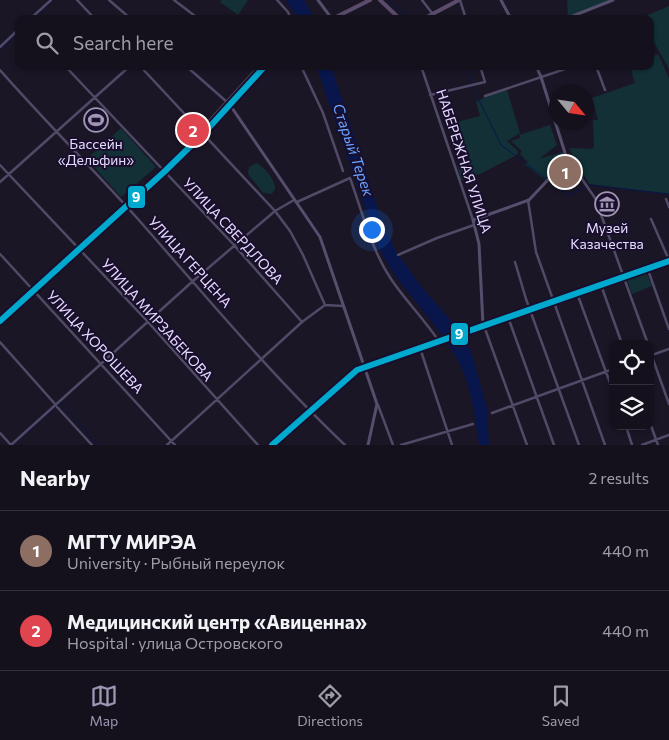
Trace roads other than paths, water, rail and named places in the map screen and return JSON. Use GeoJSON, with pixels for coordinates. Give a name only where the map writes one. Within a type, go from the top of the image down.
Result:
{"type":"FeatureCollection","features":[{"type":"Feature","properties":{"kind":"main road"},"geometry":{"type":"LineString","coordinates":[[340,15],[370,0]]}},
{"type":"Feature","properties":{"kind":"main road"},"geometry":{"type":"LineString","coordinates":[[380,0],[396,15]]}},
{"type":"Feature","properties":{"kind":"main road"},"geometry":{"type":"LineString","coordinates":[[429,15],[460,0]]}},
{"type":"Feature","properties":{"kind":"main road"},"geometry":{"type":"LineString","coordinates":[[0,320],[164,171],[204,132],[259,70]]}},
{"type":"Feature","properties":{"kind":"street"},"geometry":{"type":"LineString","coordinates":[[34,15],[51,0]]}},
{"type":"Feature","properties":{"kind":"street"},"geometry":{"type":"LineString","coordinates":[[78,0],[91,15]]}},
{"type":"Feature","properties":{"kind":"street"},"geometry":{"type":"LineString","coordinates":[[108,0],[125,15]]}},
{"type":"Feature","properties":{"kind":"street"},"geometry":{"type":"LineString","coordinates":[[174,0],[194,15]]}},
{"type":"Feature","properties":{"kind":"street"},"geometry":{"type":"LineString","coordinates":[[277,0],[289,15]]}},
{"type":"Feature","properties":{"kind":"street"},"geometry":{"type":"LineString","coordinates":[[318,0],[329,15]]}},
{"type":"Feature","properties":{"kind":"street"},"geometry":{"type":"LineString","coordinates":[[422,0],[432,13]]}},
{"type":"Feature","properties":{"kind":"street"},"geometry":{"type":"LineString","coordinates":[[460,0],[465,15]]}},
{"type":"Feature","properties":{"kind":"street"},"geometry":{"type":"LineString","coordinates":[[501,0],[509,15]]}},
{"type":"Feature","properties":{"kind":"street"},"geometry":{"type":"LineString","coordinates":[[578,14],[613,0]]}},
{"type":"Feature","properties":{"kind":"street"},"geometry":{"type":"LineString","coordinates":[[0,47],[15,33]]}},
{"type":"Feature","properties":{"kind":"street","name":"УЛИЦА ГЕРЦЕНА"},"geometry":{"type":"LineString","coordinates":[[0,70],[56,133],[126,205],[263,360],[309,410],[345,445]]}},
{"type":"Feature","properties":{"kind":"street","name":"УЛИЦА СВЕРДЛОВА"},"geometry":{"type":"LineString","coordinates":[[69,70],[234,246],[302,322]]}},
{"type":"Feature","properties":{"kind":"street"},"geometry":{"type":"LineString","coordinates":[[0,182],[125,70]]}},
{"type":"Feature","properties":{"kind":"street"},"geometry":{"type":"LineString","coordinates":[[144,70],[204,132],[275,211],[290,231],[304,255],[325,305]]}},
{"type":"Feature","properties":{"kind":"street"},"geometry":{"type":"LineString","coordinates":[[191,70],[229,103],[320,237],[364,367],[393,445]]}},
{"type":"Feature","properties":{"kind":"street"},"geometry":{"type":"LineString","coordinates":[[302,70],[324,113],[343,171]]}},
{"type":"Feature","properties":{"kind":"street","name":"НАБЕРЕЖНАЯ УЛИЦА"},"geometry":{"type":"LineString","coordinates":[[424,70],[430,95],[473,220],[479,244],[483,324]]}},
{"type":"Feature","properties":{"kind":"street"},"geometry":{"type":"LineString","coordinates":[[430,95],[485,82],[481,70]]}},
{"type":"Feature","properties":{"kind":"street"},"geometry":{"type":"LineString","coordinates":[[538,70],[566,156],[595,198],[647,340]]}},
{"type":"Feature","properties":{"kind":"street"},"geometry":{"type":"LineString","coordinates":[[485,96],[563,70]]}},
{"type":"Feature","properties":{"kind":"street"},"geometry":{"type":"LineString","coordinates":[[598,70],[605,90]]}},
{"type":"Feature","properties":{"kind":"street"},"geometry":{"type":"LineString","coordinates":[[473,220],[528,200],[562,165],[566,156]]}},
{"type":"Feature","properties":{"kind":"street","name":"УЛИЦА МИРЗАБЕКОВА"},"geometry":{"type":"LineString","coordinates":[[0,165],[148,322],[258,445]]}},
{"type":"Feature","properties":{"kind":"street"},"geometry":{"type":"LineString","coordinates":[[0,433],[11,445],[193,281],[275,211],[296,200],[350,178],[382,264],[392,280],[440,340]]}},
{"type":"Feature","properties":{"kind":"street"},"geometry":{"type":"LineString","coordinates":[[666,199],[669,207]]}},
{"type":"Feature","properties":{"kind":"street"},"geometry":{"type":"LineString","coordinates":[[528,200],[536,252],[605,445]]}},
{"type":"Feature","properties":{"kind":"street"},"geometry":{"type":"LineString","coordinates":[[272,445],[309,410],[357,370],[483,324],[648,270],[669,261],[651,219]]}},
{"type":"Feature","properties":{"kind":"street"},"geometry":{"type":"LineString","coordinates":[[398,255],[474,225]]}},
{"type":"Feature","properties":{"kind":"street","name":"УЛИЦА ХОРОШЕВА"},"geometry":{"type":"LineString","coordinates":[[0,254],[102,363],[175,445]]}},
{"type":"Feature","properties":{"kind":"street"},"geometry":{"type":"LineString","coordinates":[[515,262],[579,445]]}},
{"type":"Feature","properties":{"kind":"street"},"geometry":{"type":"LineString","coordinates":[[648,270],[669,330]]}},
{"type":"Feature","properties":{"kind":"street"},"geometry":{"type":"LineString","coordinates":[[601,285],[621,340]]}},
{"type":"Feature","properties":{"kind":"street"},"geometry":{"type":"LineString","coordinates":[[577,293],[611,385]]}},
{"type":"Feature","properties":{"kind":"street"},"geometry":{"type":"LineString","coordinates":[[167,445],[263,360],[302,322],[325,305],[343,306]]}},
{"type":"Feature","properties":{"kind":"street"},"geometry":{"type":"LineString","coordinates":[[508,316],[554,445]]}},
{"type":"Feature","properties":{"kind":"street"},"geometry":{"type":"LineString","coordinates":[[483,324],[527,445]]}},
{"type":"Feature","properties":{"kind":"street"},"geometry":{"type":"LineString","coordinates":[[0,342],[92,445]]}},
{"type":"Feature","properties":{"kind":"street"},"geometry":{"type":"LineString","coordinates":[[419,347],[435,392],[446,432],[452,445]]}},
{"type":"Feature","properties":{"kind":"street"},"geometry":{"type":"LineString","coordinates":[[654,354],[669,349]]}},
{"type":"Feature","properties":{"kind":"street"},"geometry":{"type":"LineString","coordinates":[[654,363],[669,404]]}},
{"type":"Feature","properties":{"kind":"street"},"geometry":{"type":"LineString","coordinates":[[492,413],[609,371]]}},
{"type":"Feature","properties":{"kind":"street"},"geometry":{"type":"LineString","coordinates":[[368,445],[377,404]]}},
{"type":"Feature","properties":{"kind":"street"},"geometry":{"type":"LineString","coordinates":[[401,445],[473,424]]}},
{"type":"Feature","properties":{"kind":"street"},"geometry":{"type":"LineString","coordinates":[[627,430],[632,445]]}},
{"type":"Feature","properties":{"kind":"street"},"geometry":{"type":"LineString","coordinates":[[652,430],[658,445]]}},
{"type":"Feature","properties":{"kind":"street"},"geometry":{"type":"LineString","coordinates":[[642,445],[669,435]]}},
{"type":"Feature","properties":{"kind":"water"},"geometry":{"type":"Polygon","coordinates":[[[285,0],[304,0],[313,15],[296,15],[285,0]]]}},
{"type":"Feature","properties":{"kind":"water","name":"Старый Терек"},"geometry":{"type":"Polygon","coordinates":[[[317,70],[332,70],[381,218],[396,251],[421,286],[458,329],[471,351],[487,408],[489,445],[479,445],[473,405],[461,367],[442,336],[398,279],[379,248],[317,70]]]}},
{"type":"Feature","properties":{"kind":"waterway"},"geometry":{"type":"LineString","coordinates":[[37,15],[53,0]]}},
{"type":"Feature","properties":{"kind":"waterway"},"geometry":{"type":"LineString","coordinates":[[389,0],[406,15]]}},
{"type":"Feature","properties":{"kind":"waterway"},"geometry":{"type":"LineString","coordinates":[[0,50],[15,36]]}},
{"type":"Feature","properties":{"kind":"waterway"},"geometry":{"type":"LineString","coordinates":[[468,70],[473,88],[501,145],[568,195],[590,185],[669,194]]}},
{"type":"Feature","properties":{"kind":"waterway"},"geometry":{"type":"LineString","coordinates":[[13,445],[61,402],[98,445]]}},
{"type":"Feature","properties":{"kind":"place","name":"Бассейн «Дельфин»"},"geometry":{"type":"Point","coordinates":[96,120]}},
{"type":"Feature","properties":{"kind":"place","name":"Медицинский центр «Авиценна»"},"geometry":{"type":"Point","coordinates":[193,130]}},
{"type":"Feature","properties":{"kind":"place","name":"МГТУ МИРЭА"},"geometry":{"type":"Point","coordinates":[565,172]}},
{"type":"Feature","properties":{"kind":"place","name":"Музей Казачества"},"geometry":{"type":"Point","coordinates":[607,204]}}]}
